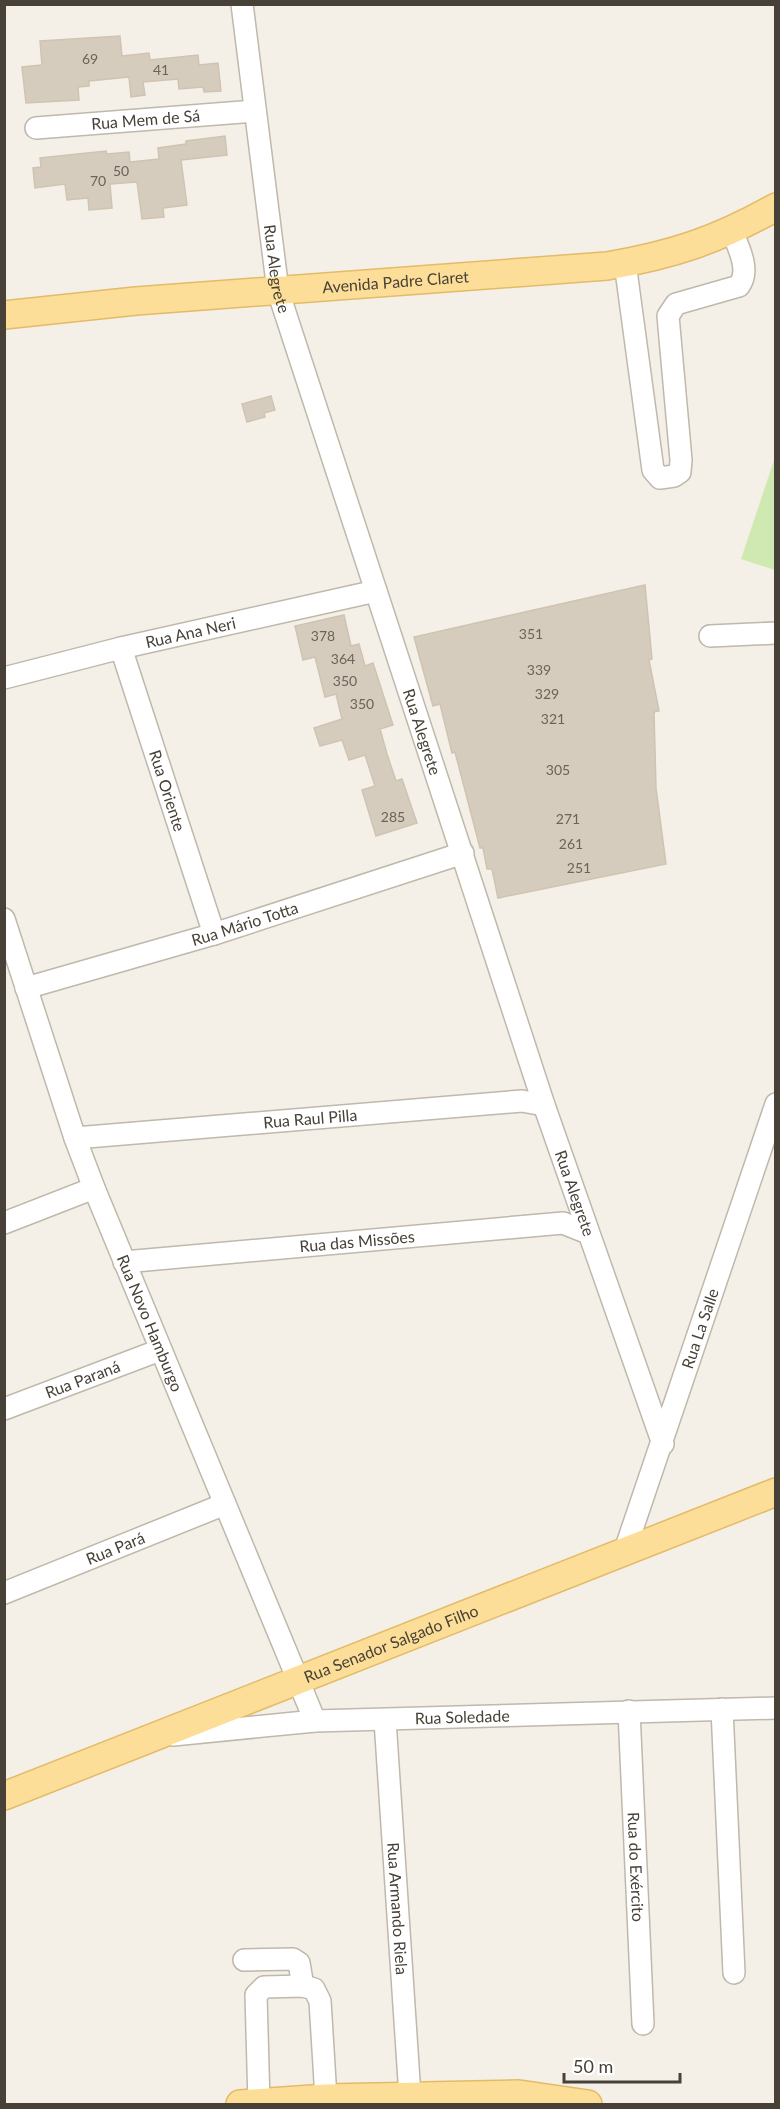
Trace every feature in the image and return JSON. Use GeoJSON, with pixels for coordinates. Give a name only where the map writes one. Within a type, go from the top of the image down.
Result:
{"type":"FeatureCollection","features":[{"type":"Feature","properties":{"kind":"main road","name":"Avenida Padre Claret"},"geometry":{"type":"LineString","coordinates":[[4,315],[90,305],[625,263],[697,246],[732,231],[776,207]]}},
{"type":"Feature","properties":{"kind":"main road","name":"Rua Senador Salgado Filho"},"geometry":{"type":"LineString","coordinates":[[4,1796],[776,1492]]}},
{"type":"Feature","properties":{"kind":"main road"},"geometry":{"type":"LineString","coordinates":[[262,2104],[326,2098],[520,2099],[588,2104]]}},
{"type":"Feature","properties":{"kind":"street","name":"Rua Alegrete"},"geometry":{"type":"LineString","coordinates":[[242,4],[278,291],[544,1105],[663,1444]]}},
{"type":"Feature","properties":{"kind":"street","name":"Rua Mem de Sá"},"geometry":{"type":"LineString","coordinates":[[36,128],[255,111]]}},
{"type":"Feature","properties":{"kind":"street"},"geometry":{"type":"LineString","coordinates":[[625,263],[653,470],[660,478],[674,476],[680,472],[681,460],[668,316],[676,303],[739,286],[744,279],[744,267],[732,231]]}},
{"type":"Feature","properties":{"kind":"street","name":"Rua Ana Neri"},"geometry":{"type":"LineString","coordinates":[[4,678],[121,648],[376,591]]}},
{"type":"Feature","properties":{"kind":"street"},"geometry":{"type":"LineString","coordinates":[[710,636],[776,633]]}},
{"type":"Feature","properties":{"kind":"street","name":"Rua Oriente"},"geometry":{"type":"LineString","coordinates":[[121,648],[214,934]]}},
{"type":"Feature","properties":{"kind":"street","name":"Rua Mário Totta"},"geometry":{"type":"LineString","coordinates":[[26,988],[214,934],[463,854]]}},
{"type":"Feature","properties":{"kind":"street","name":"Rua Novo Hamburgo"},"geometry":{"type":"LineString","coordinates":[[4,919],[75,1138],[94,1188],[315,1721]]}},
{"type":"Feature","properties":{"kind":"street","name":"Rua Raul Pilla"},"geometry":{"type":"LineString","coordinates":[[75,1138],[522,1101],[544,1105]]}},
{"type":"Feature","properties":{"kind":"street","name":"Rua La Salle"},"geometry":{"type":"LineString","coordinates":[[624,1553],[663,1444],[776,1104]]}},
{"type":"Feature","properties":{"kind":"street"},"geometry":{"type":"LineString","coordinates":[[4,1223],[94,1188]]}},
{"type":"Feature","properties":{"kind":"street","name":"Rua das Missões"},"geometry":{"type":"LineString","coordinates":[[124,1262],[563,1223],[588,1233]]}},
{"type":"Feature","properties":{"kind":"street","name":"Rua Paraná"},"geometry":{"type":"LineString","coordinates":[[4,1409],[160,1350]]}},
{"type":"Feature","properties":{"kind":"street","name":"Rua Pará"},"geometry":{"type":"LineString","coordinates":[[4,1593],[225,1504]]}},
{"type":"Feature","properties":{"kind":"street","name":"Rua Soledade"},"geometry":{"type":"LineString","coordinates":[[148,1738],[315,1721],[776,1708]]}},
{"type":"Feature","properties":{"kind":"street"},"geometry":{"type":"LineString","coordinates":[[722,1709],[734,1973]]}},
{"type":"Feature","properties":{"kind":"street","name":"Rua do Exército"},"geometry":{"type":"LineString","coordinates":[[629,1711],[643,2024]]}},
{"type":"Feature","properties":{"kind":"street","name":"Rua Armando Riela"},"geometry":{"type":"LineString","coordinates":[[385,1720],[398,2099]]}},
{"type":"Feature","properties":{"kind":"street"},"geometry":{"type":"LineString","coordinates":[[244,1960],[293,1959],[299,1963],[303,1986]]}},
{"type":"Feature","properties":{"kind":"street"},"geometry":{"type":"LineString","coordinates":[[262,2104],[256,1995],[264,1987],[303,1986],[314,1989],[320,2001],[326,2098]]}},
{"type":"Feature","properties":{"kind":"green space"},"geometry":{"type":"Polygon","coordinates":[[[775,457],[776,570],[741,559],[775,457]]]}},
{"type":"Feature","properties":{"kind":"building"},"geometry":{"type":"Polygon","coordinates":[[[120,36],[122,56],[149,53],[150,60],[198,55],[199,65],[218,63],[221,91],[204,92],[203,87],[179,89],[178,79],[143,82],[145,95],[131,97],[129,77],[89,81],[89,86],[78,87],[79,100],[26,103],[22,67],[42,65],[40,41],[120,36]]]}},
{"type":"Feature","properties":{"kind":"building"},"geometry":{"type":"Polygon","coordinates":[[[225,136],[227,155],[181,160],[187,205],[163,208],[164,217],[142,219],[137,182],[110,184],[112,208],[89,210],[88,198],[67,200],[65,184],[35,188],[33,168],[41,167],[40,158],[106,151],[107,154],[129,152],[130,162],[159,159],[158,148],[186,144],[186,141],[225,136]]]}},
{"type":"Feature","properties":{"kind":"building"},"geometry":{"type":"Polygon","coordinates":[[[271,396],[275,410],[264,413],[265,417],[247,422],[242,404],[271,396]]]}},
{"type":"Feature","properties":{"kind":"building"},"geometry":{"type":"Polygon","coordinates":[[[645,585],[652,659],[649,660],[659,711],[654,712],[656,788],[666,864],[498,898],[492,869],[487,869],[483,848],[480,848],[440,704],[433,706],[414,637],[645,585]]]}},
{"type":"Feature","properties":{"kind":"building"},"geometry":{"type":"Polygon","coordinates":[[[344,615],[351,646],[359,644],[365,666],[373,663],[393,725],[380,729],[396,781],[402,779],[417,823],[376,836],[362,790],[375,786],[365,755],[349,760],[342,740],[320,746],[314,728],[342,719],[336,694],[325,697],[315,657],[303,660],[295,626],[344,615]]]}}]}
